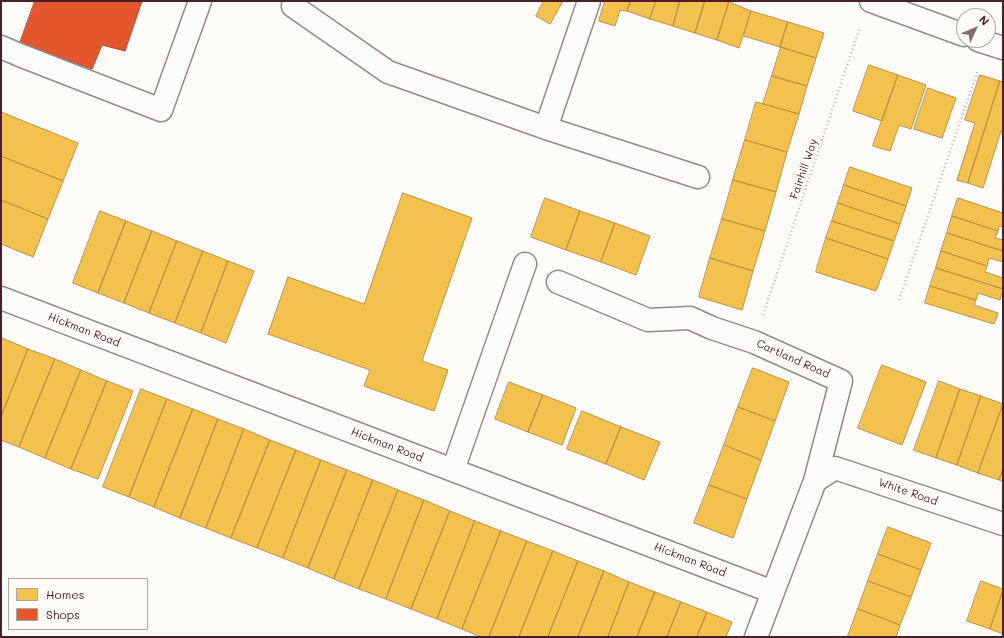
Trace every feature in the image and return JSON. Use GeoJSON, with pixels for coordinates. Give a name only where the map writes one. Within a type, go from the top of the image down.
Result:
{"type":"FeatureCollection","features":[{"type":"Feature","properties":{"kind":"street"},"geometry":{"type":"LineString","coordinates":[[1,47],[162,110],[200,1]]}},
{"type":"Feature","properties":{"kind":"street"},"geometry":{"type":"LineString","coordinates":[[546,128],[589,1]]}},
{"type":"Feature","properties":{"kind":"street"},"geometry":{"type":"LineString","coordinates":[[871,1],[956,32]]}},
{"type":"Feature","properties":{"kind":"street"},"geometry":{"type":"LineString","coordinates":[[293,6],[388,72],[546,128],[698,177]]}},
{"type":"Feature","properties":{"kind":"street"},"geometry":{"type":"LineString","coordinates":[[453,470],[525,264]]}},
{"type":"Feature","properties":{"kind":"street","name":"Cartland Road"},"geometry":{"type":"LineString","coordinates":[[558,282],[648,320],[690,318],[712,328],[754,342],[841,381],[815,481],[756,637]]}},
{"type":"Feature","properties":{"kind":"street","name":"Hickman Road"},"geometry":{"type":"LineString","coordinates":[[1,298],[773,592]]}},
{"type":"Feature","properties":{"kind":"street","name":"White Road"},"geometry":{"type":"LineString","coordinates":[[815,481],[835,468],[1003,524]]}},
{"type":"Feature","properties":{"kind":"path","name":"Fairhill Way"},"geometry":{"type":"LineString","coordinates":[[754,342],[861,24]]}},
{"type":"Feature","properties":{"kind":"path"},"geometry":{"type":"LineString","coordinates":[[899,300],[989,48]]}},
{"type":"Feature","properties":{"kind":"building: Homes"},"geometry":{"type":"Polygon","coordinates":[[[544,1],[563,1],[550,24],[536,16],[544,1]]]}},
{"type":"Feature","properties":{"kind":"building: Homes"},"geometry":{"type":"Polygon","coordinates":[[[605,1],[631,1],[627,11],[620,10],[615,26],[599,21],[605,1]]]}},
{"type":"Feature","properties":{"kind":"building: Homes"},"geometry":{"type":"Polygon","coordinates":[[[631,1],[656,1],[650,19],[627,11],[631,1]]]}},
{"type":"Feature","properties":{"kind":"building: Homes"},"geometry":{"type":"Polygon","coordinates":[[[656,1],[680,1],[673,26],[650,19],[656,1]]]}},
{"type":"Feature","properties":{"kind":"building: Homes"},"geometry":{"type":"Polygon","coordinates":[[[680,1],[705,1],[695,33],[673,26],[680,1]]]}},
{"type":"Feature","properties":{"kind":"building: Homes"},"geometry":{"type":"Polygon","coordinates":[[[705,1],[729,2],[717,40],[695,33],[705,1]]]}},
{"type":"Feature","properties":{"kind":"building: Homes"},"geometry":{"type":"Polygon","coordinates":[[[729,2],[751,11],[739,48],[717,40],[729,2]]]}},
{"type":"Feature","properties":{"kind":"building: Homes"},"geometry":{"type":"Polygon","coordinates":[[[751,11],[788,22],[780,47],[744,36],[751,11]]]}},
{"type":"Feature","properties":{"kind":"building: Homes"},"geometry":{"type":"Polygon","coordinates":[[[788,22],[824,33],[816,58],[780,47],[788,22]]]}},
{"type":"Feature","properties":{"kind":"building: Homes"},"geometry":{"type":"Polygon","coordinates":[[[781,47],[816,58],[807,86],[772,76],[781,47]]]}},
{"type":"Feature","properties":{"kind":"building: Homes"},"geometry":{"type":"Polygon","coordinates":[[[869,65],[898,75],[882,121],[853,111],[869,65]]]}},
{"type":"Feature","properties":{"kind":"building: Homes"},"geometry":{"type":"Polygon","coordinates":[[[898,75],[926,85],[911,129],[899,125],[890,151],[873,146],[898,75]]]}},
{"type":"Feature","properties":{"kind":"building: Homes"},"geometry":{"type":"Polygon","coordinates":[[[980,75],[1000,81],[968,183],[957,180],[975,123],[965,120],[980,75]]]}},
{"type":"Feature","properties":{"kind":"building: Homes"},"geometry":{"type":"Polygon","coordinates":[[[772,76],[807,86],[799,114],[763,104],[772,76]]]}},
{"type":"Feature","properties":{"kind":"building: Homes"},"geometry":{"type":"Polygon","coordinates":[[[1000,81],[1003,82],[1003,131],[1001,131],[983,188],[968,183],[1000,81]]]}},
{"type":"Feature","properties":{"kind":"building: Homes"},"geometry":{"type":"Polygon","coordinates":[[[928,88],[956,98],[942,138],[914,129],[928,88]]]}},
{"type":"Feature","properties":{"kind":"building: Homes"},"geometry":{"type":"Polygon","coordinates":[[[756,102],[799,114],[787,152],[745,140],[756,102]]]}},
{"type":"Feature","properties":{"kind":"building: Homes"},"geometry":{"type":"Polygon","coordinates":[[[1,112],[78,143],[63,181],[1,156],[1,112]]]}},
{"type":"Feature","properties":{"kind":"building: Homes"},"geometry":{"type":"Polygon","coordinates":[[[745,140],[787,152],[776,192],[733,180],[745,140]]]}},
{"type":"Feature","properties":{"kind":"building: Homes"},"geometry":{"type":"Polygon","coordinates":[[[1,156],[63,181],[48,219],[1,200],[1,156]]]}},
{"type":"Feature","properties":{"kind":"building: Homes"},"geometry":{"type":"Polygon","coordinates":[[[850,167],[912,188],[906,206],[844,185],[850,167]]]}},
{"type":"Feature","properties":{"kind":"building: Homes"},"geometry":{"type":"Polygon","coordinates":[[[733,180],[776,192],[765,231],[722,219],[733,180]]]}},
{"type":"Feature","properties":{"kind":"building: Homes"},"geometry":{"type":"Polygon","coordinates":[[[844,185],[906,206],[900,224],[838,203],[844,185]]]}},
{"type":"Feature","properties":{"kind":"building: Homes"},"geometry":{"type":"Polygon","coordinates":[[[403,193],[472,218],[422,361],[448,370],[434,411],[364,386],[370,370],[268,334],[288,277],[364,304],[403,193]]]}},
{"type":"Feature","properties":{"kind":"building: Homes"},"geometry":{"type":"Polygon","coordinates":[[[545,198],[580,211],[566,250],[531,237],[545,198]]]}},
{"type":"Feature","properties":{"kind":"building: Homes"},"geometry":{"type":"Polygon","coordinates":[[[958,198],[1003,213],[1003,227],[999,226],[998,231],[952,216],[958,198]]]}},
{"type":"Feature","properties":{"kind":"building: Homes"},"geometry":{"type":"Polygon","coordinates":[[[1,200],[48,219],[33,257],[1,244],[1,200]]]}},
{"type":"Feature","properties":{"kind":"building: Homes"},"geometry":{"type":"Polygon","coordinates":[[[838,203],[900,224],[894,241],[832,221],[838,203]]]}},
{"type":"Feature","properties":{"kind":"building: Homes"},"geometry":{"type":"Polygon","coordinates":[[[100,211],[126,221],[98,293],[73,283],[100,211]]]}},
{"type":"Feature","properties":{"kind":"building: Homes"},"geometry":{"type":"Polygon","coordinates":[[[580,211],[615,223],[601,262],[566,250],[580,211]]]}},
{"type":"Feature","properties":{"kind":"building: Homes"},"geometry":{"type":"Polygon","coordinates":[[[952,216],[998,231],[995,238],[1003,240],[1003,251],[947,233],[952,216]]]}},
{"type":"Feature","properties":{"kind":"building: Homes"},"geometry":{"type":"Polygon","coordinates":[[[722,219],[765,231],[753,271],[710,258],[722,219]]]}},
{"type":"Feature","properties":{"kind":"building: Homes"},"geometry":{"type":"Polygon","coordinates":[[[126,221],[152,231],[124,303],[98,293],[126,221]]]}},
{"type":"Feature","properties":{"kind":"building: Homes"},"geometry":{"type":"Polygon","coordinates":[[[832,221],[894,241],[888,259],[826,238],[832,221]]]}},
{"type":"Feature","properties":{"kind":"building: Homes"},"geometry":{"type":"Polygon","coordinates":[[[615,223],[650,236],[636,275],[601,262],[615,223]]]}},
{"type":"Feature","properties":{"kind":"building: Homes"},"geometry":{"type":"Polygon","coordinates":[[[152,231],[177,241],[149,313],[124,303],[152,231]]]}},
{"type":"Feature","properties":{"kind":"building: Homes"},"geometry":{"type":"Polygon","coordinates":[[[947,233],[1003,251],[1003,262],[989,258],[987,266],[941,251],[947,233]]]}},
{"type":"Feature","properties":{"kind":"building: Homes"},"geometry":{"type":"Polygon","coordinates":[[[826,238],[888,259],[876,291],[816,272],[826,238]]]}},
{"type":"Feature","properties":{"kind":"building: Homes"},"geometry":{"type":"Polygon","coordinates":[[[177,241],[203,251],[175,323],[149,313],[177,241]]]}},
{"type":"Feature","properties":{"kind":"building: Homes"},"geometry":{"type":"Polygon","coordinates":[[[203,251],[228,261],[201,333],[175,323],[203,251]]]}},
{"type":"Feature","properties":{"kind":"building: Homes"},"geometry":{"type":"Polygon","coordinates":[[[941,251],[987,266],[985,272],[1003,278],[1003,289],[936,268],[941,251]]]}},
{"type":"Feature","properties":{"kind":"building: Homes"},"geometry":{"type":"Polygon","coordinates":[[[710,258],[753,271],[742,310],[699,297],[710,258]]]}},
{"type":"Feature","properties":{"kind":"building: Homes"},"geometry":{"type":"Polygon","coordinates":[[[228,261],[254,271],[226,343],[201,333],[228,261]]]}},
{"type":"Feature","properties":{"kind":"building: Homes"},"geometry":{"type":"Polygon","coordinates":[[[936,268],[1003,289],[1000,300],[978,293],[976,300],[930,286],[936,268]]]}},
{"type":"Feature","properties":{"kind":"building: Homes"},"geometry":{"type":"Polygon","coordinates":[[[930,286],[976,300],[974,305],[998,313],[994,324],[925,303],[930,286]]]}},
{"type":"Feature","properties":{"kind":"building: Homes"},"geometry":{"type":"Polygon","coordinates":[[[2,338],[28,349],[1,417],[1,341],[2,338]]]}},
{"type":"Feature","properties":{"kind":"building: Homes"},"geometry":{"type":"Polygon","coordinates":[[[28,349],[55,359],[19,447],[1,440],[1,417],[28,349]]]}},
{"type":"Feature","properties":{"kind":"building: Homes"},"geometry":{"type":"Polygon","coordinates":[[[55,359],[81,370],[45,458],[19,447],[55,359]]]}},
{"type":"Feature","properties":{"kind":"building: Homes"},"geometry":{"type":"Polygon","coordinates":[[[882,365],[926,382],[902,445],[858,428],[882,365]]]}},
{"type":"Feature","properties":{"kind":"building: Homes"},"geometry":{"type":"Polygon","coordinates":[[[753,368],[789,382],[775,421],[738,407],[753,368]]]}},
{"type":"Feature","properties":{"kind":"building: Homes"},"geometry":{"type":"Polygon","coordinates":[[[81,370],[107,381],[71,469],[45,458],[81,370]]]}},
{"type":"Feature","properties":{"kind":"building: Homes"},"geometry":{"type":"Polygon","coordinates":[[[107,381],[133,391],[98,479],[71,469],[107,381]]]}},
{"type":"Feature","properties":{"kind":"building: Homes"},"geometry":{"type":"Polygon","coordinates":[[[939,381],[960,389],[936,458],[914,450],[939,381]]]}},
{"type":"Feature","properties":{"kind":"building: Homes"},"geometry":{"type":"Polygon","coordinates":[[[509,382],[543,395],[528,432],[495,419],[509,382]]]}},
{"type":"Feature","properties":{"kind":"building: Homes"},"geometry":{"type":"Polygon","coordinates":[[[141,389],[167,399],[129,497],[103,487],[141,389]]]}},
{"type":"Feature","properties":{"kind":"building: Homes"},"geometry":{"type":"Polygon","coordinates":[[[960,389],[981,396],[957,465],[936,458],[960,389]]]}},
{"type":"Feature","properties":{"kind":"building: Homes"},"geometry":{"type":"Polygon","coordinates":[[[543,395],[576,408],[562,445],[528,432],[543,395]]]}},
{"type":"Feature","properties":{"kind":"building: Homes"},"geometry":{"type":"Polygon","coordinates":[[[981,396],[1003,404],[978,473],[957,465],[981,396]]]}},
{"type":"Feature","properties":{"kind":"building: Homes"},"geometry":{"type":"Polygon","coordinates":[[[167,399],[193,409],[154,507],[129,497],[167,399]]]}},
{"type":"Feature","properties":{"kind":"building: Homes"},"geometry":{"type":"Polygon","coordinates":[[[1003,404],[1003,469],[999,480],[978,473],[1003,404]]]}},
{"type":"Feature","properties":{"kind":"building: Homes"},"geometry":{"type":"Polygon","coordinates":[[[738,407],[775,421],[761,460],[724,445],[738,407]]]}},
{"type":"Feature","properties":{"kind":"building: Homes"},"geometry":{"type":"Polygon","coordinates":[[[193,409],[218,419],[180,518],[154,507],[193,409]]]}},
{"type":"Feature","properties":{"kind":"building: Homes"},"geometry":{"type":"Polygon","coordinates":[[[582,411],[621,427],[606,464],[567,449],[582,411]]]}},
{"type":"Feature","properties":{"kind":"building: Homes"},"geometry":{"type":"Polygon","coordinates":[[[218,419],[244,429],[206,528],[180,518],[218,419]]]}},
{"type":"Feature","properties":{"kind":"building: Homes"},"geometry":{"type":"Polygon","coordinates":[[[621,427],[660,442],[644,480],[606,464],[621,427]]]}},
{"type":"Feature","properties":{"kind":"building: Homes"},"geometry":{"type":"Polygon","coordinates":[[[244,429],[270,440],[231,538],[206,528],[244,429]]]}},
{"type":"Feature","properties":{"kind":"building: Homes"},"geometry":{"type":"Polygon","coordinates":[[[270,440],[296,450],[257,548],[231,538],[270,440]]]}},
{"type":"Feature","properties":{"kind":"building: Homes"},"geometry":{"type":"Polygon","coordinates":[[[724,445],[761,460],[747,499],[709,485],[724,445]]]}},
{"type":"Feature","properties":{"kind":"building: Homes"},"geometry":{"type":"Polygon","coordinates":[[[296,450],[321,460],[283,558],[257,548],[296,450]]]}},
{"type":"Feature","properties":{"kind":"building: Homes"},"geometry":{"type":"Polygon","coordinates":[[[321,460],[347,470],[308,568],[283,558],[321,460]]]}},
{"type":"Feature","properties":{"kind":"building: Homes"},"geometry":{"type":"Polygon","coordinates":[[[1003,469],[1003,482],[999,480],[1003,469]]]}},
{"type":"Feature","properties":{"kind":"building: Homes"},"geometry":{"type":"Polygon","coordinates":[[[347,470],[373,480],[334,579],[308,568],[347,470]]]}},
{"type":"Feature","properties":{"kind":"building: Homes"},"geometry":{"type":"Polygon","coordinates":[[[373,480],[398,490],[359,589],[334,579],[373,480]]]}},
{"type":"Feature","properties":{"kind":"building: Homes"},"geometry":{"type":"Polygon","coordinates":[[[709,485],[747,499],[733,538],[694,523],[709,485]]]}},
{"type":"Feature","properties":{"kind":"building: Homes"},"geometry":{"type":"Polygon","coordinates":[[[398,490],[424,500],[386,599],[359,589],[398,490]]]}},
{"type":"Feature","properties":{"kind":"building: Homes"},"geometry":{"type":"Polygon","coordinates":[[[424,500],[450,511],[411,609],[386,599],[424,500]]]}},
{"type":"Feature","properties":{"kind":"building: Homes"},"geometry":{"type":"Polygon","coordinates":[[[450,511],[475,521],[437,619],[411,609],[450,511]]]}},
{"type":"Feature","properties":{"kind":"building: Homes"},"geometry":{"type":"Polygon","coordinates":[[[475,521],[501,531],[462,629],[437,619],[475,521]]]}},
{"type":"Feature","properties":{"kind":"building: Homes"},"geometry":{"type":"Polygon","coordinates":[[[888,527],[931,543],[921,570],[878,554],[888,527]]]}},
{"type":"Feature","properties":{"kind":"building: Homes"},"geometry":{"type":"Polygon","coordinates":[[[501,531],[527,541],[489,637],[481,637],[462,629],[501,531]]]}},
{"type":"Feature","properties":{"kind":"building: Homes"},"geometry":{"type":"Polygon","coordinates":[[[527,541],[553,551],[519,637],[489,637],[527,541]]]}},
{"type":"Feature","properties":{"kind":"building: Homes"},"geometry":{"type":"Polygon","coordinates":[[[553,551],[578,561],[548,637],[519,637],[553,551]]]}},
{"type":"Feature","properties":{"kind":"building: Homes"},"geometry":{"type":"Polygon","coordinates":[[[878,554],[921,570],[911,597],[868,581],[878,554]]]}},
{"type":"Feature","properties":{"kind":"building: Homes"},"geometry":{"type":"Polygon","coordinates":[[[578,561],[604,571],[578,637],[548,637],[578,561]]]}},
{"type":"Feature","properties":{"kind":"building: Homes"},"geometry":{"type":"Polygon","coordinates":[[[604,571],[629,582],[608,637],[578,637],[604,571]]]}},
{"type":"Feature","properties":{"kind":"building: Homes"},"geometry":{"type":"Polygon","coordinates":[[[868,581],[911,597],[900,625],[858,609],[868,581]]]}},
{"type":"Feature","properties":{"kind":"building: Homes"},"geometry":{"type":"Polygon","coordinates":[[[981,581],[1003,589],[990,629],[967,621],[981,581]]]}},
{"type":"Feature","properties":{"kind":"building: Homes"},"geometry":{"type":"Polygon","coordinates":[[[629,582],[655,592],[637,637],[608,637],[629,582]]]}},
{"type":"Feature","properties":{"kind":"building: Homes"},"geometry":{"type":"Polygon","coordinates":[[[655,592],[681,602],[667,637],[637,637],[655,592]]]}},
{"type":"Feature","properties":{"kind":"building: Homes"},"geometry":{"type":"Polygon","coordinates":[[[1003,592],[1003,634],[990,629],[1003,592]]]}},
{"type":"Feature","properties":{"kind":"building: Homes"},"geometry":{"type":"Polygon","coordinates":[[[681,602],[707,612],[697,637],[667,637],[681,602]]]}},
{"type":"Feature","properties":{"kind":"building: Homes"},"geometry":{"type":"Polygon","coordinates":[[[858,609],[900,625],[896,637],[848,636],[858,609]]]}},
{"type":"Feature","properties":{"kind":"building: Homes"},"geometry":{"type":"Polygon","coordinates":[[[707,612],[732,622],[726,637],[697,637],[707,612]]]}},
{"type":"Feature","properties":{"kind":"building: Shops"},"geometry":{"type":"Polygon","coordinates":[[[35,1],[142,1],[125,51],[102,45],[92,69],[20,43],[35,1]]]}}]}
